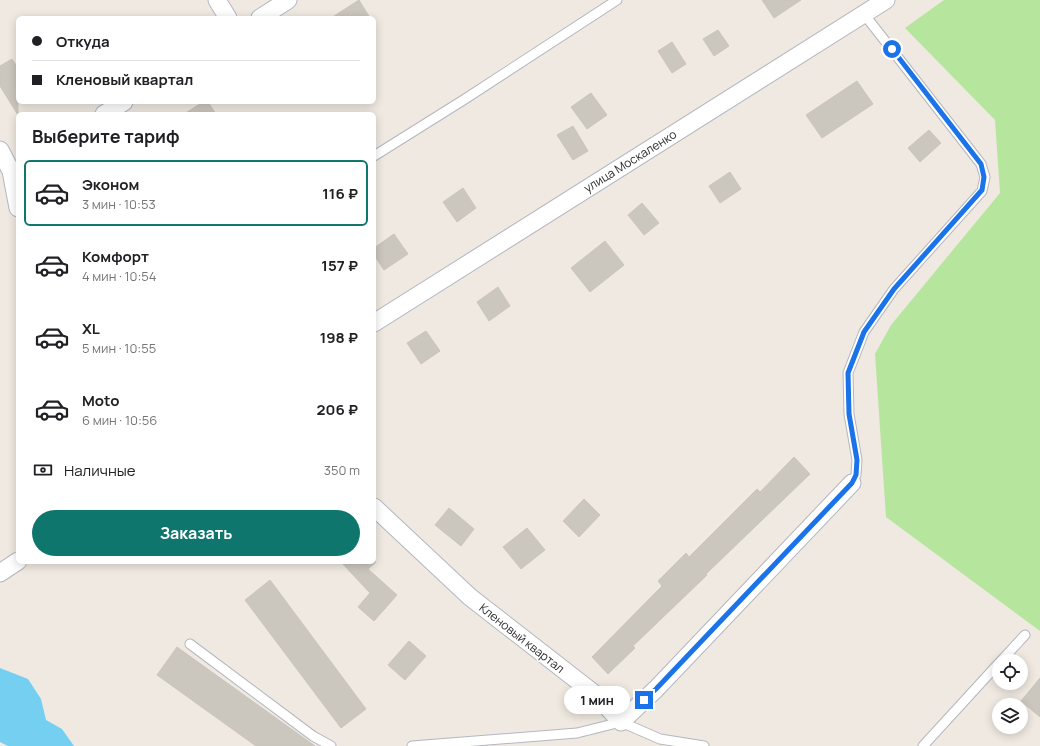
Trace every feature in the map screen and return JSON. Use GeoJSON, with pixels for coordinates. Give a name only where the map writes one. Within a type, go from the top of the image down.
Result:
{"type":"FeatureCollection","features":[{"type":"Feature","properties":{"kind":"street"},"geometry":{"type":"LineString","coordinates":[[217,0],[227,16]]}},
{"type":"Feature","properties":{"kind":"street"},"geometry":{"type":"LineString","coordinates":[[263,16],[288,0]]}},
{"type":"Feature","properties":{"kind":"street","name":"улица Москаленко"},"geometry":{"type":"LineString","coordinates":[[376,321],[886,0]]}},
{"type":"Feature","properties":{"kind":"street"},"geometry":{"type":"LineString","coordinates":[[107,112],[121,104]]}},
{"type":"Feature","properties":{"kind":"street"},"geometry":{"type":"LineString","coordinates":[[0,150],[10,171],[16,199]]}},
{"type":"Feature","properties":{"kind":"street"},"geometry":{"type":"LineString","coordinates":[[621,722],[656,689],[852,483]]}},
{"type":"Feature","properties":{"kind":"street","name":"Кленовый квартал"},"geometry":{"type":"LineString","coordinates":[[376,509],[470,597],[596,695],[621,722]]}},
{"type":"Feature","properties":{"kind":"street"},"geometry":{"type":"LineString","coordinates":[[0,573],[16,562]]}},
{"type":"Feature","properties":{"kind":"lane"},"geometry":{"type":"LineString","coordinates":[[376,155],[465,100],[617,0]]}},
{"type":"Feature","properties":{"kind":"lane"},"geometry":{"type":"LineString","coordinates":[[852,483],[856,475],[857,460],[849,414],[848,373],[864,332],[894,289],[982,190],[984,177],[981,164],[864,14]]}},
{"type":"Feature","properties":{"kind":"lane"},"geometry":{"type":"LineString","coordinates":[[1007,654],[1025,635]]}},
{"type":"Feature","properties":{"kind":"lane"},"geometry":{"type":"LineString","coordinates":[[190,644],[313,736],[331,746]]}},
{"type":"Feature","properties":{"kind":"lane"},"geometry":{"type":"LineString","coordinates":[[923,746],[992,671]]}},
{"type":"Feature","properties":{"kind":"lane"},"geometry":{"type":"LineString","coordinates":[[412,746],[577,733],[621,722],[660,739],[704,746]]}},
{"type":"Feature","properties":{"kind":"green space"},"geometry":{"type":"Polygon","coordinates":[[[944,0],[1040,0],[1040,631],[886,517],[875,354],[891,325],[1000,193],[995,120],[905,28],[944,0]]]}},
{"type":"Feature","properties":{"kind":"water"},"geometry":{"type":"Polygon","coordinates":[[[0,668],[28,679],[41,699],[46,720],[62,729],[74,746],[8,746],[0,742],[0,668]]]}},
{"type":"Feature","properties":{"kind":"building"},"geometry":{"type":"Polygon","coordinates":[[[359,0],[369,16],[334,16],[359,0]]]}},
{"type":"Feature","properties":{"kind":"building"},"geometry":{"type":"Polygon","coordinates":[[[762,0],[801,0],[774,18],[762,0]]]}},
{"type":"Feature","properties":{"kind":"building"},"geometry":{"type":"Polygon","coordinates":[[[718,30],[729,46],[714,56],[703,39],[718,30]]]}},
{"type":"Feature","properties":{"kind":"building"},"geometry":{"type":"Polygon","coordinates":[[[672,42],[686,64],[672,73],[658,51],[672,42]]]}},
{"type":"Feature","properties":{"kind":"building"},"geometry":{"type":"Polygon","coordinates":[[[12,59],[16,65],[16,104],[18,104],[18,112],[16,112],[0,86],[0,66],[12,59]]]}},
{"type":"Feature","properties":{"kind":"building"},"geometry":{"type":"Polygon","coordinates":[[[857,81],[873,104],[822,138],[806,115],[857,81]]]}},
{"type":"Feature","properties":{"kind":"building"},"geometry":{"type":"Polygon","coordinates":[[[591,93],[607,115],[587,129],[571,107],[591,93]]]}},
{"type":"Feature","properties":{"kind":"building"},"geometry":{"type":"Polygon","coordinates":[[[200,104],[209,104],[215,112],[187,112],[200,104]]]}},
{"type":"Feature","properties":{"kind":"building"},"geometry":{"type":"Polygon","coordinates":[[[573,126],[588,151],[573,160],[557,135],[573,126]]]}},
{"type":"Feature","properties":{"kind":"building"},"geometry":{"type":"Polygon","coordinates":[[[929,130],[941,143],[920,162],[908,148],[929,130]]]}},
{"type":"Feature","properties":{"kind":"building"},"geometry":{"type":"Polygon","coordinates":[[[730,172],[741,189],[720,203],[709,186],[730,172]]]}},
{"type":"Feature","properties":{"kind":"building"},"geometry":{"type":"Polygon","coordinates":[[[463,188],[476,208],[457,222],[443,202],[463,188]]]}},
{"type":"Feature","properties":{"kind":"building"},"geometry":{"type":"Polygon","coordinates":[[[642,203],[659,223],[644,235],[628,215],[642,203]]]}},
{"type":"Feature","properties":{"kind":"building"},"geometry":{"type":"Polygon","coordinates":[[[394,234],[408,254],[384,270],[376,258],[376,247],[394,234]]]}},
{"type":"Feature","properties":{"kind":"building"},"geometry":{"type":"Polygon","coordinates":[[[605,241],[624,265],[590,292],[571,268],[605,241]]]}},
{"type":"Feature","properties":{"kind":"building"},"geometry":{"type":"Polygon","coordinates":[[[498,287],[510,306],[489,321],[477,302],[498,287]]]}},
{"type":"Feature","properties":{"kind":"building"},"geometry":{"type":"Polygon","coordinates":[[[426,331],[440,351],[421,364],[407,343],[426,331]]]}},
{"type":"Feature","properties":{"kind":"building"},"geometry":{"type":"Polygon","coordinates":[[[794,457],[810,474],[633,646],[635,648],[608,674],[592,657],[662,586],[658,581],[686,553],[689,557],[757,489],[760,492],[794,457]]]}},
{"type":"Feature","properties":{"kind":"building"},"geometry":{"type":"Polygon","coordinates":[[[584,499],[600,515],[579,537],[563,521],[584,499]]]}},
{"type":"Feature","properties":{"kind":"building"},"geometry":{"type":"Polygon","coordinates":[[[449,508],[474,529],[461,546],[435,525],[449,508]]]}},
{"type":"Feature","properties":{"kind":"building"},"geometry":{"type":"Polygon","coordinates":[[[527,528],[545,550],[521,569],[503,547],[527,528]]]}},
{"type":"Feature","properties":{"kind":"building"},"geometry":{"type":"Polygon","coordinates":[[[343,564],[374,564],[368,569],[397,595],[374,621],[358,607],[370,593],[343,564]]]}},
{"type":"Feature","properties":{"kind":"building"},"geometry":{"type":"Polygon","coordinates":[[[270,580],[366,709],[341,728],[245,600],[270,580]]]}},
{"type":"Feature","properties":{"kind":"building"},"geometry":{"type":"Polygon","coordinates":[[[409,641],[426,656],[405,680],[388,665],[409,641]]]}},
{"type":"Feature","properties":{"kind":"building"},"geometry":{"type":"Polygon","coordinates":[[[177,647],[315,746],[256,746],[157,675],[177,647]]]}},
{"type":"Feature","properties":{"kind":"building"},"geometry":{"type":"Polygon","coordinates":[[[1040,678],[1040,717],[1028,707],[1028,698],[1023,698],[1040,678]]]}},
{"type":"Feature","properties":{"kind":"route"},"geometry":{"type":"LineString","coordinates":[[644,700],[852,483],[856,475],[857,460],[849,414],[848,373],[864,332],[894,289],[982,190],[984,177],[981,164],[892,49]]}}]}
